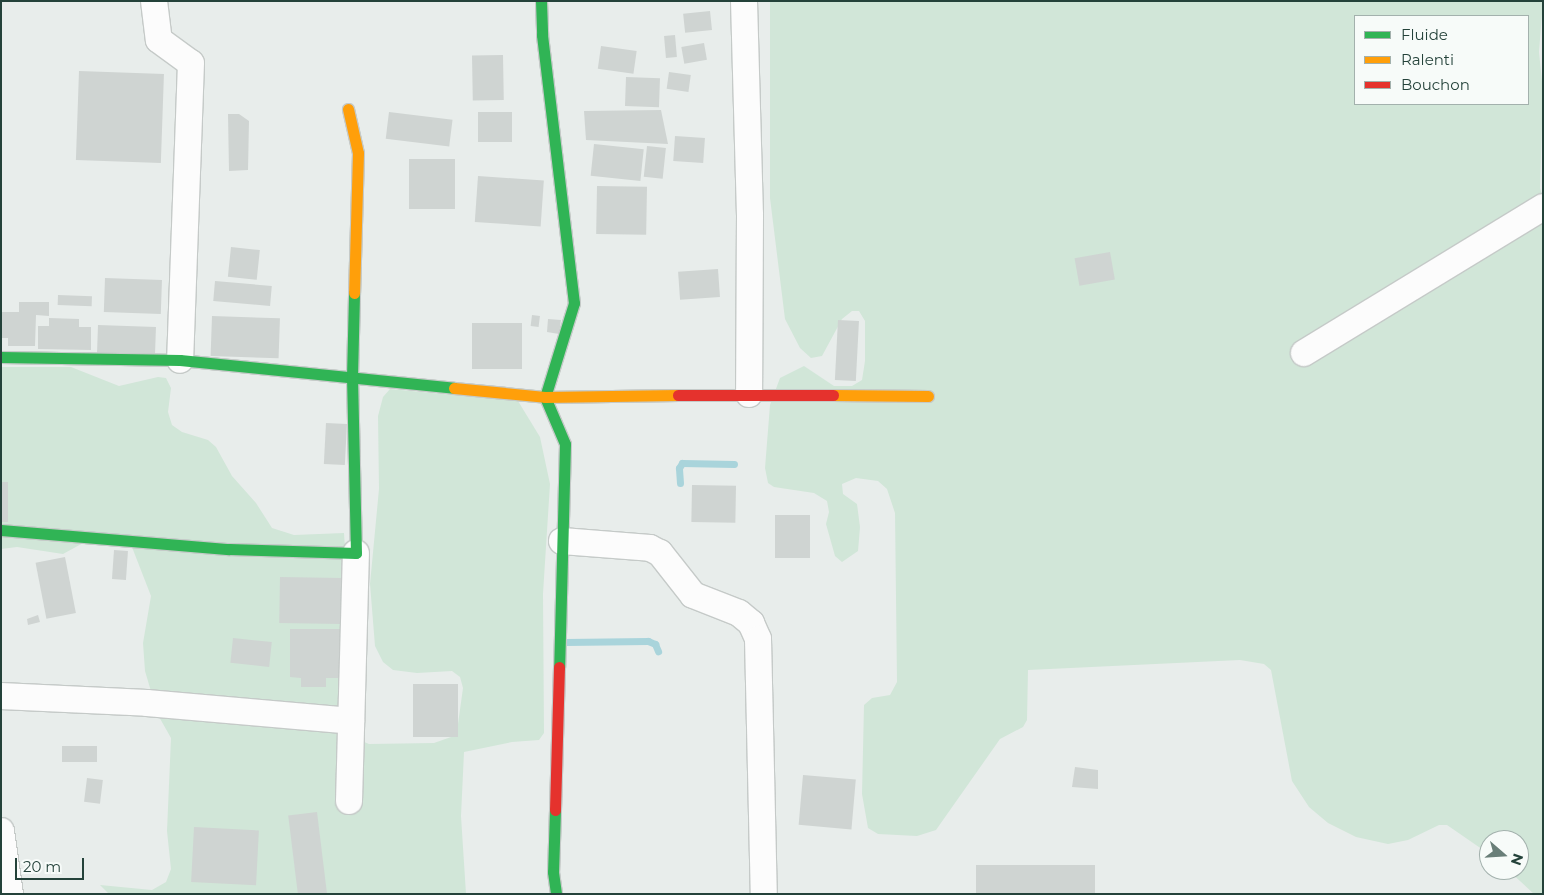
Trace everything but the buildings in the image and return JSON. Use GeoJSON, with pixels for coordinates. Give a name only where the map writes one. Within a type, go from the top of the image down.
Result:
{"type":"FeatureCollection","features":[{"type":"Feature","properties":{"kind":"street"},"geometry":{"type":"LineString","coordinates":[[154,1],[159,40],[191,63],[180,360]]}},
{"type":"Feature","properties":{"kind":"street"},"geometry":{"type":"LineString","coordinates":[[541,1],[542,35],[574,303],[545,397],[565,444],[553,872],[556,894]]}},
{"type":"Feature","properties":{"kind":"street"},"geometry":{"type":"LineString","coordinates":[[744,1],[750,215],[749,394]]}},
{"type":"Feature","properties":{"kind":"street"},"geometry":{"type":"LineString","coordinates":[[348,110],[358,152],[352,376],[356,553],[349,801]]}},
{"type":"Feature","properties":{"kind":"street"},"geometry":{"type":"LineString","coordinates":[[1304,353],[1543,207]]}},
{"type":"Feature","properties":{"kind":"street"},"geometry":{"type":"LineString","coordinates":[[1,357],[180,360],[545,397],[749,394],[928,396]]}},
{"type":"Feature","properties":{"kind":"street"},"geometry":{"type":"LineString","coordinates":[[1,530],[230,549],[356,553]]}},
{"type":"Feature","properties":{"kind":"street"},"geometry":{"type":"LineString","coordinates":[[562,541],[650,548],[660,553],[693,595],[739,613],[751,623],[758,638],[764,894]]}},
{"type":"Feature","properties":{"kind":"street"},"geometry":{"type":"LineString","coordinates":[[1,696],[147,703],[351,721]]}},
{"type":"Feature","properties":{"kind":"street"},"geometry":{"type":"LineString","coordinates":[[1,831],[10,894]]}},
{"type":"Feature","properties":{"kind":"green space"},"geometry":{"type":"Polygon","coordinates":[[[770,1],[1543,1],[1539,52],[1543,91],[1540,188],[1543,198],[1543,894],[1534,894],[1519,880],[1529,880],[1529,830],[1479,830],[1479,847],[1447,825],[1439,825],[1408,840],[1388,844],[1356,837],[1328,823],[1309,807],[1292,781],[1271,670],[1264,664],[1240,660],[1028,670],[1027,720],[1023,727],[1000,739],[936,830],[917,836],[878,834],[868,828],[862,794],[864,705],[872,698],[890,695],[897,682],[895,513],[887,489],[878,481],[856,478],[842,484],[843,494],[857,504],[860,527],[858,551],[842,562],[835,556],[826,524],[829,512],[827,501],[814,493],[774,487],[768,483],[765,468],[770,405],[780,378],[804,366],[834,386],[852,386],[862,380],[865,361],[865,321],[859,311],[852,311],[842,319],[822,356],[811,358],[800,348],[785,319],[770,198],[770,1]]]}},
{"type":"Feature","properties":{"kind":"green space"},"geometry":{"type":"Polygon","coordinates":[[[1,367],[71,367],[119,386],[158,377],[166,378],[171,388],[168,412],[172,425],[182,432],[208,440],[216,447],[232,476],[256,503],[272,528],[294,535],[344,533],[357,739],[369,744],[434,743],[451,737],[458,724],[463,688],[460,677],[452,671],[417,673],[393,670],[383,662],[375,646],[370,584],[379,489],[378,416],[383,397],[390,389],[518,401],[540,437],[550,484],[543,594],[544,733],[539,740],[512,742],[464,752],[461,816],[466,894],[109,894],[100,885],[152,890],[166,882],[171,869],[167,831],[171,738],[158,715],[145,671],[143,643],[151,596],[130,542],[85,542],[63,554],[17,547],[1,549],[1,367]]]}},
{"type":"Feature","properties":{"kind":"waterway"},"geometry":{"type":"LineString","coordinates":[[680,483],[679,468],[682,463],[734,464]]}},
{"type":"Feature","properties":{"kind":"waterway"},"geometry":{"type":"LineString","coordinates":[[565,642],[648,641],[655,644],[658,651]]}},
{"type":"Feature","properties":{"kind":"traffic: fast"},"geometry":{"type":"LineString","coordinates":[[541,1],[542,35],[574,303],[545,397],[565,444],[559,667]]}},
{"type":"Feature","properties":{"kind":"traffic: fast"},"geometry":{"type":"LineString","coordinates":[[1,530],[229,549],[356,553],[352,377],[354,293]]}},
{"type":"Feature","properties":{"kind":"traffic: fast"},"geometry":{"type":"LineString","coordinates":[[1,357],[180,360],[454,388]]}},
{"type":"Feature","properties":{"kind":"traffic: fast"},"geometry":{"type":"LineString","coordinates":[[555,810],[553,872],[556,894]]}},
{"type":"Feature","properties":{"kind":"traffic: slow"},"geometry":{"type":"LineString","coordinates":[[348,109],[358,153],[354,293]]}},
{"type":"Feature","properties":{"kind":"traffic: slow"},"geometry":{"type":"LineString","coordinates":[[454,388],[545,397],[678,395]]}},
{"type":"Feature","properties":{"kind":"traffic: slow"},"geometry":{"type":"LineString","coordinates":[[833,395],[928,396]]}},
{"type":"Feature","properties":{"kind":"traffic: jam"},"geometry":{"type":"LineString","coordinates":[[678,395],[833,395]]}},
{"type":"Feature","properties":{"kind":"traffic: jam"},"geometry":{"type":"LineString","coordinates":[[555,810],[559,667]]}}]}
